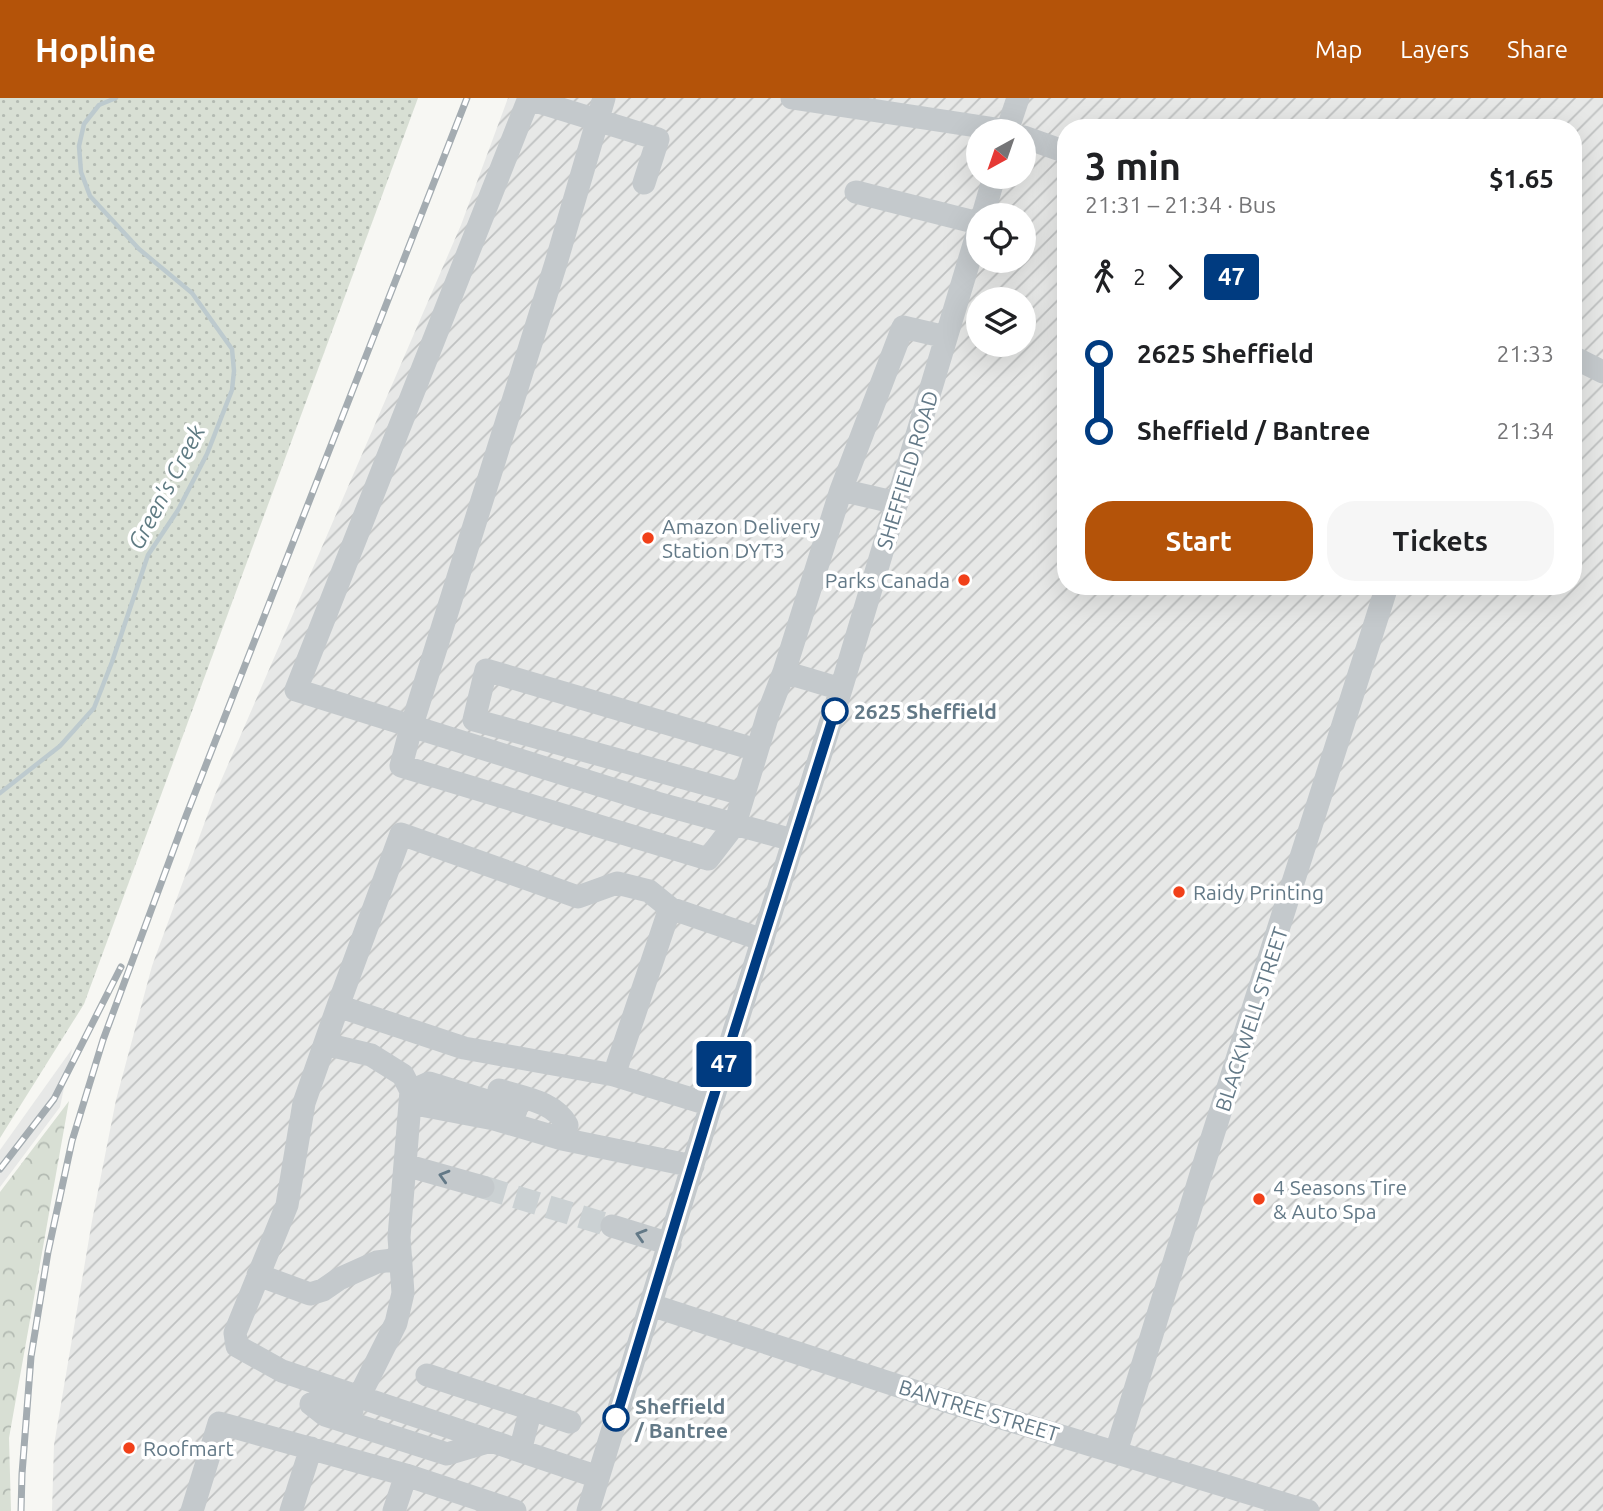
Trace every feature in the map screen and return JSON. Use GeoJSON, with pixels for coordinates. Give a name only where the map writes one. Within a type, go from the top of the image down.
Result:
{"type":"FeatureCollection","features":[{"type":"Feature","properties":{"kind":"street"},"geometry":{"type":"LineString","coordinates":[[644,183],[658,139],[529,98],[296,691],[657,803],[793,840]]}},
{"type":"Feature","properties":{"kind":"street"},"geometry":{"type":"LineString","coordinates":[[604,98],[556,263],[401,765],[708,859],[735,824],[742,794],[769,711],[785,672],[841,490],[903,327],[946,337]]}},
{"type":"Feature","properties":{"kind":"street"},"geometry":{"type":"LineString","coordinates":[[792,98],[966,125]]}},
{"type":"Feature","properties":{"kind":"street"},"geometry":{"type":"LineString","coordinates":[[1011,119],[1017,98]]}},
{"type":"Feature","properties":{"kind":"street"},"geometry":{"type":"LineString","coordinates":[[1036,141],[1057,149]]}},
{"type":"Feature","properties":{"kind":"street"},"geometry":{"type":"LineString","coordinates":[[856,192],[966,220]]}},
{"type":"Feature","properties":{"kind":"street","name":"SHEFFIELD ROAD"},"geometry":{"type":"LineString","coordinates":[[588,1511],[841,689],[966,271]]}},
{"type":"Feature","properties":{"kind":"street"},"geometry":{"type":"LineString","coordinates":[[1582,362],[1603,372]]}},
{"type":"Feature","properties":{"kind":"street"},"geometry":{"type":"LineString","coordinates":[[841,490],[897,503]]}},
{"type":"Feature","properties":{"kind":"street","name":"BLACKWELL STREET"},"geometry":{"type":"LineString","coordinates":[[1116,1452],[1212,1138],[1384,595]]}},
{"type":"Feature","properties":{"kind":"street"},"geometry":{"type":"LineString","coordinates":[[742,794],[474,720],[486,670],[757,750]]}},
{"type":"Feature","properties":{"kind":"street"},"geometry":{"type":"LineString","coordinates":[[785,672],[841,689]]}},
{"type":"Feature","properties":{"kind":"street"},"geometry":{"type":"LineString","coordinates":[[598,1477],[282,1371],[237,1346],[235,1333],[287,1205],[304,1103],[401,834],[578,897],[617,883],[649,891],[670,908],[763,940]]}},
{"type":"Feature","properties":{"kind":"street"},"geometry":{"type":"LineString","coordinates":[[614,1074],[670,908]]}},
{"type":"Feature","properties":{"kind":"street"},"geometry":{"type":"LineString","coordinates":[[338,1006],[464,1048],[614,1074],[711,1105]]}},
{"type":"Feature","properties":{"kind":"street"},"geometry":{"type":"LineString","coordinates":[[325,1044],[371,1055],[403,1075],[417,1092],[494,1119],[593,1146],[694,1166]]}},
{"type":"Feature","properties":{"kind":"street"},"geometry":{"type":"LineString","coordinates":[[417,1092],[567,1125],[593,1146]]}},
{"type":"Feature","properties":{"kind":"street"},"geometry":{"type":"LineString","coordinates":[[359,1397],[396,1323],[403,1293],[399,1237],[405,1165],[417,1092]]}},
{"type":"Feature","properties":{"kind":"street"},"geometry":{"type":"LineString","coordinates":[[405,1165],[483,1187]]}},
{"type":"Feature","properties":{"kind":"street"},"geometry":{"type":"LineString","coordinates":[[612,1226],[670,1244]]}},
{"type":"Feature","properties":{"kind":"street"},"geometry":{"type":"LineString","coordinates":[[258,1275],[310,1294],[377,1262],[401,1259]]}},
{"type":"Feature","properties":{"kind":"street","name":"BANTREE STREET"},"geometry":{"type":"LineString","coordinates":[[651,1305],[923,1394],[1308,1511]]}},
{"type":"Feature","properties":{"kind":"street"},"geometry":{"type":"LineString","coordinates":[[282,1371],[324,1415],[447,1454],[491,1441]]}},
{"type":"Feature","properties":{"kind":"street"},"geometry":{"type":"LineString","coordinates":[[427,1375],[570,1422]]}},
{"type":"Feature","properties":{"kind":"street"},"geometry":{"type":"LineString","coordinates":[[520,1451],[531,1409]]}},
{"type":"Feature","properties":{"kind":"street"},"geometry":{"type":"LineString","coordinates":[[192,1511],[219,1423],[406,1475],[515,1511]]}},
{"type":"Feature","properties":{"kind":"street"},"geometry":{"type":"LineString","coordinates":[[290,1511],[311,1448]]}},
{"type":"Feature","properties":{"kind":"street"},"geometry":{"type":"LineString","coordinates":[[394,1511],[406,1475]]}},
{"type":"Feature","properties":{"kind":"shaded area"},"geometry":{"type":"Polygon","coordinates":[[[508,98],[1603,98],[1603,1511],[52,1511],[54,1445],[92,1221],[116,1100],[152,966],[214,797],[461,225],[508,98]]]}},
{"type":"Feature","properties":{"kind":"shaded area"},"geometry":{"type":"Polygon","coordinates":[[[72,1049],[60,1107],[0,1187],[0,1150],[72,1049]]]}},
{"type":"Feature","properties":{"kind":"green space"},"geometry":{"type":"Polygon","coordinates":[[[0,98],[418,98],[84,1004],[0,1138],[0,98]]]}},
{"type":"Feature","properties":{"kind":"green space"},"geometry":{"type":"Polygon","coordinates":[[[69,1101],[9,1438],[11,1511],[0,1511],[0,1192],[69,1101]]]}},
{"type":"Feature","properties":{"kind":"waterway","name":"Green's Creek"},"geometry":{"type":"LineString","coordinates":[[0,793],[60,746],[94,708],[148,555],[178,510],[207,454],[232,390],[232,349],[192,293],[139,249],[90,196],[81,172],[79,146],[84,124],[99,105],[116,98]]}},
{"type":"Feature","properties":{"kind":"tunnel"},"geometry":{"type":"LineString","coordinates":[[483,1187],[612,1226]]}},
{"type":"Feature","properties":{"kind":"railway"},"geometry":{"type":"LineString","coordinates":[[21,1511],[31,1357],[48,1252],[72,1141],[103,1040],[186,816],[467,98]]}},
{"type":"Feature","properties":{"kind":"railway"},"geometry":{"type":"LineString","coordinates":[[0,1169],[54,1099],[121,967]]}},
{"type":"Feature","properties":{"kind":"bus line","name":"47"},"geometry":{"type":"LineString","coordinates":[[616,1418],[835,711]]}},
{"type":"Feature","properties":{"kind":"place","name":"Amazon Delivery Station DYT3"},"geometry":{"type":"Point","coordinates":[648,538]}},
{"type":"Feature","properties":{"kind":"place","name":"Parks Canada"},"geometry":{"type":"Point","coordinates":[964,580]}},
{"type":"Feature","properties":{"kind":"place","name":"2625 Sheffield"},"geometry":{"type":"Point","coordinates":[835,711]}},
{"type":"Feature","properties":{"kind":"place","name":"Raidy Printing"},"geometry":{"type":"Point","coordinates":[1179,892]}},
{"type":"Feature","properties":{"kind":"place","name":"4 Seasons Tire & Auto Spa"},"geometry":{"type":"Point","coordinates":[1259,1199]}},
{"type":"Feature","properties":{"kind":"place","name":"Sheffield / Bantree"},"geometry":{"type":"Point","coordinates":[616,1418]}},
{"type":"Feature","properties":{"kind":"place","name":"Roofmart"},"geometry":{"type":"Point","coordinates":[129,1448]}}]}
